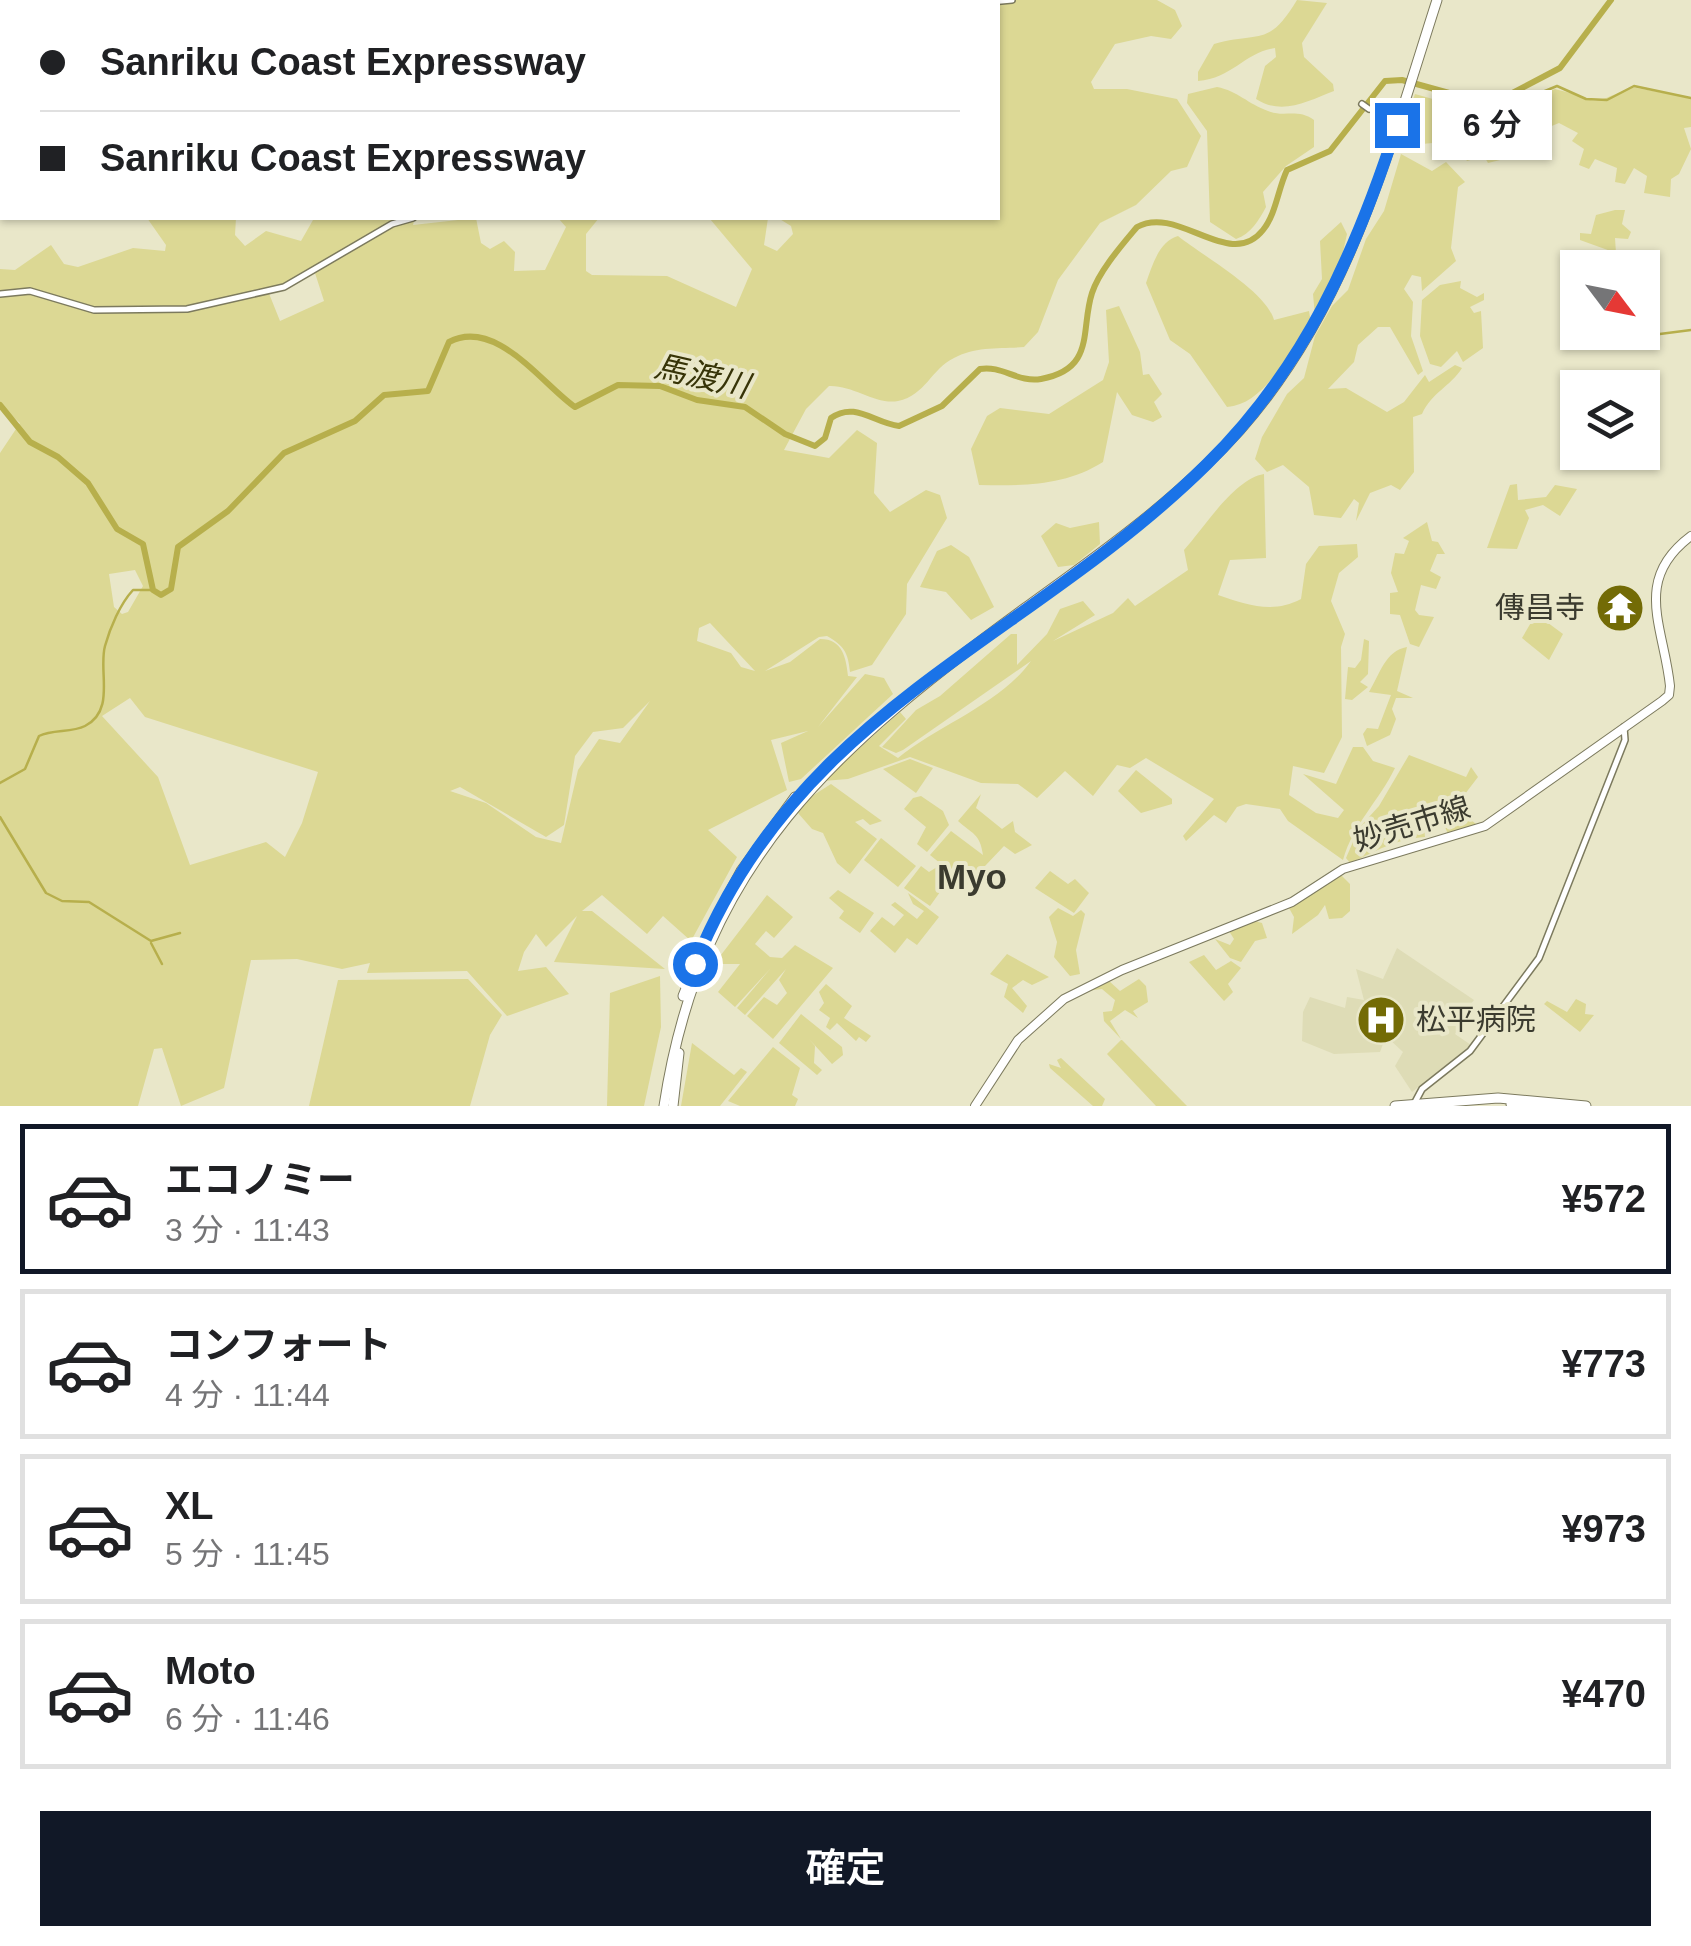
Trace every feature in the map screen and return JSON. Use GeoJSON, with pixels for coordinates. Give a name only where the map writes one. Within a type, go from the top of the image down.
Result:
{"type":"FeatureCollection","features":[{"type":"Feature","properties":{"kind":"highway"},"geometry":{"type":"LineString","coordinates":[[661,1106],[687,984],[741,872],[814,775],[874,719],[1184,486],[1242,427],[1309,334],[1362,229],[1437,0]]}},
{"type":"Feature","properties":{"kind":"highway"},"geometry":{"type":"LineString","coordinates":[[661,1106],[675,1043],[696,978],[738,888],[790,813],[850,746],[912,692]]}},
{"type":"Feature","properties":{"kind":"highway"},"geometry":{"type":"LineString","coordinates":[[672,1106],[680,1046],[696,978]]}},
{"type":"Feature","properties":{"kind":"highway"},"geometry":{"type":"LineString","coordinates":[[1394,1106],[1498,1098],[1586,1106]]}},
{"type":"Feature","properties":{"kind":"highway"},"geometry":{"type":"LineString","coordinates":[[1443,1106],[1538,1106]]}},
{"type":"Feature","properties":{"kind":"main road","name":"妙売市線"},"geometry":{"type":"LineString","coordinates":[[975,1106],[1018,1040],[1081,989],[1292,902],[1364,861],[1486,826],[1669,695],[1655,610],[1664,559],[1691,536]]}},
{"type":"Feature","properties":{"kind":"street"},"geometry":{"type":"LineString","coordinates":[[1362,104],[1369,109]]}},
{"type":"Feature","properties":{"kind":"street"},"geometry":{"type":"LineString","coordinates":[[0,294],[30,291],[94,310],[187,309],[284,287],[392,224],[406,220]]}},
{"type":"Feature","properties":{"kind":"street"},"geometry":{"type":"LineString","coordinates":[[1414,1104],[1422,1088],[1470,1051],[1539,958],[1625,740],[1624,727]]}},
{"type":"Feature","properties":{"kind":"shaded area"},"geometry":{"type":"Polygon","coordinates":[[[1000,0],[1157,0],[1175,10],[1182,26],[1171,39],[1151,36],[1115,44],[1091,82],[1094,89],[1127,89],[1177,99],[1201,136],[1187,167],[1171,171],[1136,205],[1100,223],[1058,280],[1038,332],[1024,347],[962,354],[946,363],[915,393],[898,401],[829,386],[806,409],[784,450],[829,458],[857,430],[877,443],[874,493],[890,512],[926,490],[940,495],[947,518],[907,584],[906,614],[872,665],[850,672],[844,650],[827,636],[819,637],[765,671],[790,662],[820,639],[838,646],[848,676],[857,677],[818,727],[865,674],[884,678],[893,694],[801,779],[789,782],[781,743],[808,731],[771,740],[787,790],[708,830],[737,857],[691,941],[663,916],[647,934],[602,895],[582,911],[592,911],[665,969],[554,962],[577,916],[546,947],[536,934],[518,971],[546,967],[569,994],[507,1016],[467,971],[367,973],[370,963],[342,969],[297,959],[251,960],[224,1088],[181,1106],[162,1048],[154,1049],[138,1106],[0,1106],[0,453],[20,423],[0,405],[0,269],[15,270],[51,245],[64,264],[78,267],[133,248],[165,251],[166,245],[148,220],[236,220],[235,235],[245,246],[266,231],[301,241],[313,220],[414,220],[413,225],[476,220],[481,243],[490,249],[504,241],[515,252],[514,271],[545,270],[566,227],[560,220],[597,220],[586,234],[586,271],[592,275],[667,276],[736,307],[752,269],[711,220],[768,220],[764,245],[777,251],[793,234],[791,226],[781,220],[1000,220],[1000,0]],[[315,273],[268,291],[280,321],[324,301],[315,273]],[[135,570],[109,574],[114,607],[122,614],[128,612],[143,586],[135,570]],[[710,623],[699,628],[697,641],[731,653],[741,667],[755,671],[710,623]],[[130,698],[102,716],[158,777],[190,865],[266,842],[285,857],[302,823],[318,772],[145,717],[130,698]],[[650,701],[623,728],[593,732],[575,756],[564,825],[546,837],[460,787],[450,791],[486,803],[536,837],[561,843],[578,770],[599,739],[620,743],[650,701]]]}},
{"type":"Feature","properties":{"kind":"shaded area"},"geometry":{"type":"Polygon","coordinates":[[[1297,0],[1327,3],[1302,43],[1304,57],[1333,84],[1334,91],[1285,107],[1256,99],[1265,66],[1276,57],[1275,48],[1255,54],[1221,75],[1198,81],[1198,72],[1214,44],[1270,32],[1297,0]]]}},
{"type":"Feature","properties":{"kind":"shaded area"},"geometry":{"type":"Polygon","coordinates":[[[1217,87],[1268,111],[1314,120],[1314,147],[1286,166],[1263,192],[1266,207],[1250,230],[1236,239],[1210,222],[1207,131],[1187,103],[1188,94],[1217,87]]]}},
{"type":"Feature","properties":{"kind":"shaded area"},"geometry":{"type":"Polygon","coordinates":[[[1631,87],[1691,98],[1691,127],[1684,128],[1691,149],[1679,174],[1671,179],[1670,197],[1644,193],[1647,176],[1634,168],[1625,184],[1615,182],[1617,168],[1595,159],[1589,169],[1579,165],[1584,149],[1572,141],[1578,133],[1559,123],[1512,142],[1505,138],[1498,152],[1500,160],[1488,163],[1484,156],[1467,161],[1454,141],[1422,144],[1424,132],[1409,125],[1401,133],[1415,94],[1479,112],[1509,107],[1555,89],[1598,100],[1631,87]]]}},
{"type":"Feature","properties":{"kind":"shaded area"},"geometry":{"type":"Polygon","coordinates":[[[1401,154],[1432,171],[1446,162],[1465,182],[1458,187],[1451,248],[1456,261],[1422,291],[1421,277],[1412,275],[1404,289],[1413,302],[1411,336],[1423,371],[1418,375],[1390,327],[1378,327],[1358,345],[1354,362],[1328,389],[1346,388],[1387,412],[1404,402],[1425,375],[1429,382],[1455,365],[1462,368],[1422,414],[1413,417],[1414,472],[1400,490],[1391,485],[1370,493],[1356,521],[1359,503],[1354,499],[1341,518],[1314,515],[1309,487],[1283,465],[1267,472],[1255,459],[1262,437],[1287,394],[1304,378],[1315,336],[1332,306],[1348,290],[1366,239],[1384,211],[1401,154]]]}},
{"type":"Feature","properties":{"kind":"shaded area"},"geometry":{"type":"Polygon","coordinates":[[[1625,210],[1622,224],[1631,232],[1628,239],[1615,238],[1616,250],[1580,240],[1580,233],[1591,234],[1596,215],[1625,210]]]}},
{"type":"Feature","properties":{"kind":"shaded area"},"geometry":{"type":"Polygon","coordinates":[[[1341,222],[1347,234],[1339,270],[1315,316],[1313,294],[1322,279],[1320,241],[1341,222]]]}},
{"type":"Feature","properties":{"kind":"shaded area"},"geometry":{"type":"Polygon","coordinates":[[[1178,236],[1247,286],[1274,320],[1309,311],[1311,323],[1275,375],[1241,404],[1227,407],[1190,354],[1170,340],[1146,283],[1161,249],[1178,236]]]}},
{"type":"Feature","properties":{"kind":"shaded area"},"geometry":{"type":"Polygon","coordinates":[[[1461,281],[1460,288],[1477,297],[1484,293],[1484,300],[1470,307],[1474,313],[1481,311],[1483,348],[1463,362],[1457,351],[1441,367],[1430,364],[1420,336],[1422,300],[1440,285],[1461,281]]]}},
{"type":"Feature","properties":{"kind":"shaded area"},"geometry":{"type":"Polygon","coordinates":[[[1119,306],[1140,352],[1143,375],[1149,374],[1162,394],[1154,402],[1162,417],[1153,422],[1132,415],[1117,392],[1103,462],[1058,480],[979,485],[971,449],[987,416],[1000,408],[1049,414],[1103,380],[1109,362],[1106,310],[1119,306]]]}},
{"type":"Feature","properties":{"kind":"shaded area"},"geometry":{"type":"Polygon","coordinates":[[[1264,474],[1266,558],[1230,560],[1218,595],[1260,606],[1291,604],[1301,599],[1306,564],[1319,546],[1357,544],[1358,557],[1339,573],[1331,601],[1345,634],[1341,647],[1342,737],[1324,773],[1293,766],[1289,795],[1316,813],[1338,818],[1344,810],[1303,774],[1336,784],[1353,747],[1363,747],[1373,761],[1395,768],[1353,835],[1343,860],[1288,821],[1280,809],[1246,804],[1237,807],[1226,823],[1214,815],[1186,841],[1183,836],[1214,799],[1146,758],[1130,768],[1117,765],[1093,796],[1065,771],[1037,798],[1018,784],[981,783],[910,757],[848,779],[823,781],[848,753],[853,754],[900,712],[906,719],[879,746],[898,758],[1003,690],[1031,661],[903,750],[896,753],[882,747],[916,710],[940,696],[1011,634],[1017,634],[1017,665],[1047,634],[1060,609],[1083,601],[1095,615],[1053,641],[1113,613],[1128,598],[1135,606],[1188,570],[1184,550],[1231,494],[1264,474]]]}},
{"type":"Feature","properties":{"kind":"shaded area"},"geometry":{"type":"Polygon","coordinates":[[[1517,484],[1518,500],[1546,497],[1555,485],[1577,489],[1560,516],[1543,505],[1525,510],[1529,518],[1517,549],[1487,548],[1510,485],[1517,484]]]}},
{"type":"Feature","properties":{"kind":"shaded area"},"geometry":{"type":"Polygon","coordinates":[[[1099,522],[1100,544],[1074,565],[1058,567],[1041,536],[1056,523],[1070,528],[1099,522]]]}},
{"type":"Feature","properties":{"kind":"shaded area"},"geometry":{"type":"Polygon","coordinates":[[[1427,522],[1432,541],[1438,542],[1445,554],[1437,554],[1430,571],[1441,577],[1436,589],[1421,585],[1415,610],[1419,615],[1434,617],[1419,647],[1410,644],[1400,615],[1390,614],[1390,593],[1398,592],[1391,573],[1395,553],[1404,554],[1409,541],[1403,538],[1427,522]]]}},
{"type":"Feature","properties":{"kind":"shaded area"},"geometry":{"type":"Polygon","coordinates":[[[951,545],[969,557],[994,607],[971,620],[946,592],[920,587],[937,551],[951,545]]]}},
{"type":"Feature","properties":{"kind":"shaded area"},"geometry":{"type":"Polygon","coordinates":[[[1536,614],[1563,634],[1549,660],[1522,638],[1536,614]]]}},
{"type":"Feature","properties":{"kind":"shaded area"},"geometry":{"type":"Polygon","coordinates":[[[1364,639],[1369,641],[1368,674],[1360,682],[1368,687],[1352,700],[1345,699],[1348,667],[1355,668],[1361,660],[1364,639]]]}},
{"type":"Feature","properties":{"kind":"shaded area"},"geometry":{"type":"Polygon","coordinates":[[[1407,647],[1397,691],[1413,698],[1396,698],[1392,709],[1396,719],[1390,735],[1367,746],[1363,734],[1367,728],[1378,729],[1391,695],[1369,692],[1388,658],[1407,647]]]}},
{"type":"Feature","properties":{"kind":"shaded area"},"geometry":{"type":"Polygon","coordinates":[[[1409,755],[1466,777],[1471,767],[1478,777],[1455,807],[1476,824],[1449,836],[1440,816],[1422,809],[1425,837],[1395,843],[1350,863],[1346,858],[1359,828],[1379,806],[1409,755]]]}},
{"type":"Feature","properties":{"kind":"shaded area"},"geometry":{"type":"Polygon","coordinates":[[[910,759],[933,768],[916,793],[883,769],[910,759]]]}},
{"type":"Feature","properties":{"kind":"shaded area"},"geometry":{"type":"Polygon","coordinates":[[[1136,770],[1172,799],[1172,804],[1141,813],[1118,791],[1136,770]]]}},
{"type":"Feature","properties":{"kind":"shaded area"},"geometry":{"type":"Polygon","coordinates":[[[831,784],[882,821],[870,825],[863,819],[855,822],[877,839],[850,874],[837,863],[823,833],[812,829],[798,813],[809,798],[831,784]]]}},
{"type":"Feature","properties":{"kind":"shaded area"},"geometry":{"type":"Polygon","coordinates":[[[981,794],[976,808],[1002,829],[1013,821],[1015,832],[1032,845],[1015,854],[1004,846],[967,885],[930,855],[951,831],[983,855],[977,838],[958,821],[981,794]]]}},
{"type":"Feature","properties":{"kind":"shaded area"},"geometry":{"type":"Polygon","coordinates":[[[921,796],[943,811],[949,825],[927,852],[917,844],[926,827],[904,809],[913,798],[921,796]]]}},
{"type":"Feature","properties":{"kind":"shaded area"},"geometry":{"type":"Polygon","coordinates":[[[881,838],[916,866],[898,887],[864,860],[881,838]]]}},
{"type":"Feature","properties":{"kind":"shaded area"},"geometry":{"type":"Polygon","coordinates":[[[921,866],[929,872],[937,867],[950,878],[930,906],[904,888],[921,866]]]}},
{"type":"Feature","properties":{"kind":"shaded area"},"geometry":{"type":"Polygon","coordinates":[[[1050,871],[1068,884],[1075,879],[1089,893],[1074,913],[1035,888],[1050,871]]]}},
{"type":"Feature","properties":{"kind":"shaded area"},"geometry":{"type":"Polygon","coordinates":[[[1341,875],[1350,884],[1350,911],[1342,918],[1329,919],[1325,905],[1292,934],[1294,917],[1289,908],[1341,875]]]}},
{"type":"Feature","properties":{"kind":"shaded area"},"geometry":{"type":"Polygon","coordinates":[[[838,890],[874,913],[860,933],[839,918],[844,911],[829,898],[838,890]]]}},
{"type":"Feature","properties":{"kind":"shaded area"},"geometry":{"type":"Polygon","coordinates":[[[908,893],[939,917],[917,945],[907,938],[895,953],[870,931],[882,917],[894,926],[904,915],[891,905],[895,902],[917,919],[924,911],[913,904],[908,893]]]}},
{"type":"Feature","properties":{"kind":"shaded area"},"geometry":{"type":"Polygon","coordinates":[[[767,895],[793,917],[774,938],[766,931],[755,944],[770,957],[782,958],[795,945],[833,968],[773,1039],[747,1016],[764,997],[777,1005],[787,993],[779,980],[786,969],[745,1015],[737,1008],[771,968],[735,1007],[718,992],[740,964],[714,964],[767,895]]]}},
{"type":"Feature","properties":{"kind":"shaded area"},"geometry":{"type":"Polygon","coordinates":[[[1058,908],[1073,916],[1081,910],[1085,914],[1076,950],[1080,974],[1070,976],[1054,957],[1057,942],[1049,917],[1058,908]]]}},
{"type":"Feature","properties":{"kind":"shaded area"},"geometry":{"type":"Polygon","coordinates":[[[1255,921],[1262,923],[1267,938],[1255,941],[1241,962],[1230,958],[1215,939],[1230,945],[1234,939],[1229,931],[1255,921]]]}},
{"type":"Feature","properties":{"kind":"shaded area","name":"松平病院"},"geometry":{"type":"Polygon","coordinates":[[[1397,948],[1474,1000],[1456,1023],[1460,1026],[1455,1034],[1471,1045],[1412,1092],[1395,1066],[1403,1052],[1386,1036],[1380,1052],[1334,1054],[1302,1041],[1303,1012],[1310,997],[1345,1008],[1347,997],[1364,1000],[1356,969],[1383,979],[1397,948]]]}},
{"type":"Feature","properties":{"kind":"shaded area"},"geometry":{"type":"Polygon","coordinates":[[[1007,954],[1049,977],[1032,985],[1023,980],[1012,988],[1027,1006],[1023,1013],[1004,997],[1008,984],[990,974],[1007,954]]]}},
{"type":"Feature","properties":{"kind":"shaded area"},"geometry":{"type":"Polygon","coordinates":[[[1204,955],[1216,970],[1231,961],[1241,968],[1228,984],[1233,992],[1224,1001],[1189,962],[1204,955]]]}},
{"type":"Feature","properties":{"kind":"shaded area"},"geometry":{"type":"Polygon","coordinates":[[[660,976],[661,1027],[644,1106],[607,1106],[610,993],[660,976]]]}},
{"type":"Feature","properties":{"kind":"shaded area"},"geometry":{"type":"Polygon","coordinates":[[[468,979],[502,1015],[490,1035],[470,1106],[309,1106],[338,980],[468,979]]]}},
{"type":"Feature","properties":{"kind":"shaded area"},"geometry":{"type":"Polygon","coordinates":[[[1139,979],[1146,986],[1148,1002],[1133,1011],[1138,1018],[1125,1010],[1110,1021],[1121,1039],[1104,1021],[1103,1012],[1112,1011],[1115,1000],[1102,989],[1086,991],[1109,981],[1120,991],[1139,979]]]}},
{"type":"Feature","properties":{"kind":"shaded area"},"geometry":{"type":"Polygon","coordinates":[[[826,984],[852,1006],[844,1018],[871,1036],[866,1042],[859,1037],[856,1041],[837,1023],[830,1030],[826,1027],[830,1018],[819,1010],[824,1003],[819,992],[826,984]]]}},
{"type":"Feature","properties":{"kind":"shaded area"},"geometry":{"type":"Polygon","coordinates":[[[1576,999],[1586,1004],[1585,1014],[1594,1015],[1580,1032],[1544,1004],[1547,1001],[1567,1012],[1576,999]]]}},
{"type":"Feature","properties":{"kind":"shaded area"},"geometry":{"type":"Polygon","coordinates":[[[801,1014],[842,1047],[843,1055],[832,1064],[809,1039],[815,1046],[814,1063],[822,1070],[817,1075],[779,1043],[801,1014]]]}},
{"type":"Feature","properties":{"kind":"shaded area"},"geometry":{"type":"Polygon","coordinates":[[[1121,1040],[1187,1106],[1156,1106],[1107,1054],[1121,1040]]]}},
{"type":"Feature","properties":{"kind":"shaded area"},"geometry":{"type":"Polygon","coordinates":[[[692,1043],[734,1075],[741,1068],[747,1072],[720,1106],[681,1106],[692,1043]]]}},
{"type":"Feature","properties":{"kind":"shaded area"},"geometry":{"type":"Polygon","coordinates":[[[773,1047],[800,1068],[792,1095],[798,1099],[795,1106],[740,1106],[728,1101],[773,1047]]]}},
{"type":"Feature","properties":{"kind":"shaded area"},"geometry":{"type":"Polygon","coordinates":[[[1061,1058],[1105,1099],[1102,1106],[1093,1106],[1050,1068],[1049,1064],[1061,1068],[1057,1060],[1061,1058]]]}},
{"type":"Feature","properties":{"kind":"waterway","name":"馬渡川"},"geometry":{"type":"LineString","coordinates":[[0,405],[30,442],[58,457],[88,483],[117,529],[143,544],[153,590],[161,595],[171,589],[178,547],[228,511],[284,453],[355,421],[384,395],[428,391],[449,342],[467,337],[484,339],[518,357],[575,407],[618,385],[660,386],[697,400],[745,407],[785,434],[815,446],[825,438],[831,418],[840,413],[856,412],[899,426],[942,406],[980,369],[996,369],[1033,380],[1070,367],[1083,346],[1095,285],[1137,227],[1153,222],[1219,241],[1250,241],[1267,224],[1287,170],[1330,151],[1385,81],[1402,80],[1478,101],[1503,98],[1560,68],[1611,0]]}},
{"type":"Feature","properties":{"kind":"waterway"},"geometry":{"type":"LineString","coordinates":[[1506,107],[1557,86],[1586,99],[1607,100],[1634,86],[1691,98]]}},
{"type":"Feature","properties":{"kind":"waterway"},"geometry":{"type":"LineString","coordinates":[[1660,334],[1691,330]]}},
{"type":"Feature","properties":{"kind":"waterway"},"geometry":{"type":"LineString","coordinates":[[0,783],[25,769],[39,736],[80,728],[94,719],[103,700],[103,656],[116,616],[133,590],[153,590]]}},
{"type":"Feature","properties":{"kind":"waterway"},"geometry":{"type":"LineString","coordinates":[[0,817],[46,893],[62,901],[89,902],[151,941],[180,933]]}},
{"type":"Feature","properties":{"kind":"waterway"},"geometry":{"type":"LineString","coordinates":[[151,943],[162,964]]}},
{"type":"Feature","properties":{"kind":"tunnel"},"geometry":{"type":"LineString","coordinates":[[1387,132],[1398,139]]}},
{"type":"Feature","properties":{"kind":"place","name":"傳昌寺"},"geometry":{"type":"Point","coordinates":[1620,608]}},
{"type":"Feature","properties":{"kind":"place","name":"松平病院"},"geometry":{"type":"Point","coordinates":[1381,1020]}},
{"type":"Feature","properties":{"kind":"district","name":"Myo"},"geometry":{"type":"Point","coordinates":[972,877]}},
{"type":"Feature","properties":{"kind":"route"},"geometry":{"type":"LineString","coordinates":[[695,964],[741,872],[786,808],[830,759],[874,719],[1162,504],[1242,427],[1280,380],[1348,263],[1397,125]]}}]}
